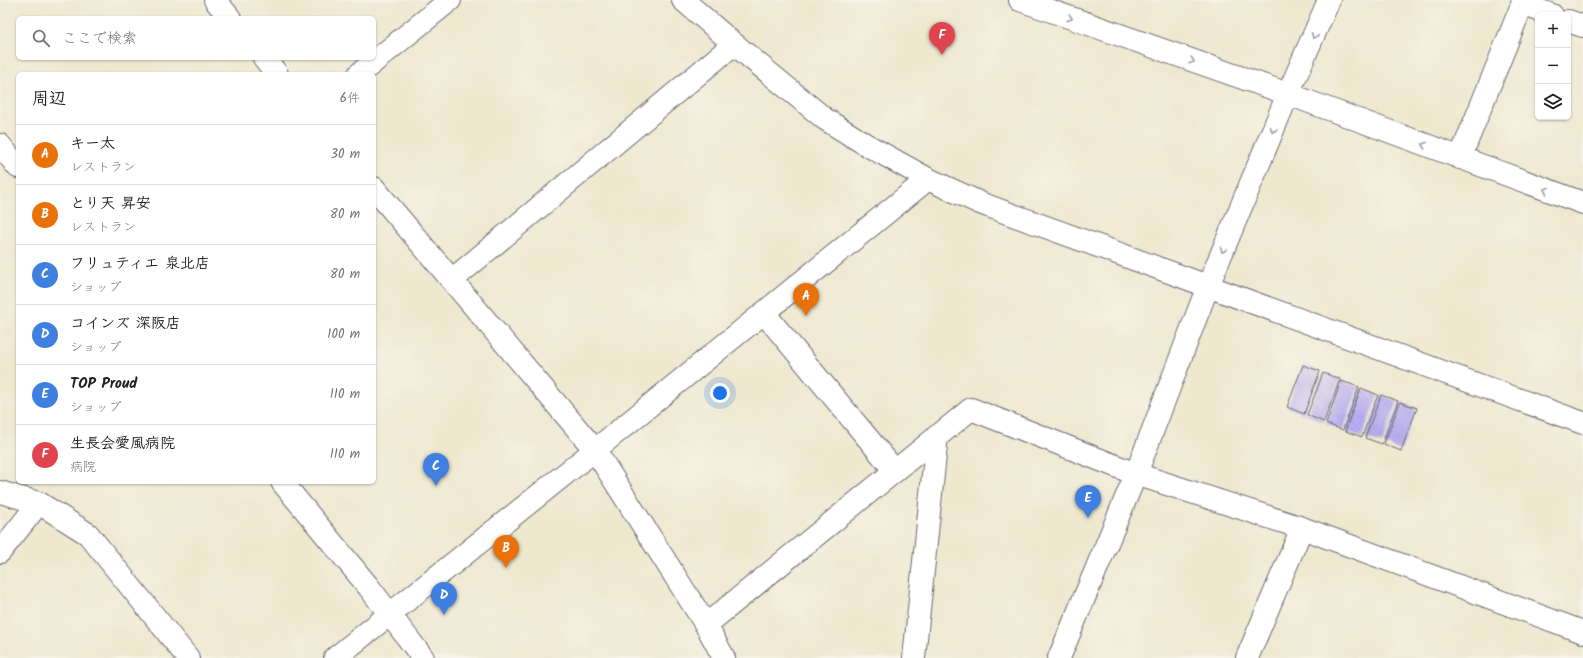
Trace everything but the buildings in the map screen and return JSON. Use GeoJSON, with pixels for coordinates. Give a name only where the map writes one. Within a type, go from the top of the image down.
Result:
{"type":"FeatureCollection","features":[{"type":"Feature","properties":{"kind":"street"},"geometry":{"type":"LineString","coordinates":[[215,0],[228,16]]}},
{"type":"Feature","properties":{"kind":"street"},"geometry":{"type":"LineString","coordinates":[[376,57],[427,7],[450,0]]}},
{"type":"Feature","properties":{"kind":"street"},"geometry":{"type":"LineString","coordinates":[[683,0],[825,119],[865,144],[928,179],[980,203],[1583,423]]}},
{"type":"Feature","properties":{"kind":"street"},"geometry":{"type":"LineString","coordinates":[[1020,0],[1288,94],[1583,203]]}},
{"type":"Feature","properties":{"kind":"street"},"geometry":{"type":"LineString","coordinates":[[1059,658],[1136,474],[1208,286],[1329,0]]}},
{"type":"Feature","properties":{"kind":"street"},"geometry":{"type":"LineString","coordinates":[[1460,158],[1523,2],[1545,12]]}},
{"type":"Feature","properties":{"kind":"street"},"geometry":{"type":"LineString","coordinates":[[1571,22],[1583,26]]}},
{"type":"Feature","properties":{"kind":"street"},"geometry":{"type":"LineString","coordinates":[[452,280],[734,44]]}},
{"type":"Feature","properties":{"kind":"street"},"geometry":{"type":"LineString","coordinates":[[266,60],[275,72]]}},
{"type":"Feature","properties":{"kind":"street"},"geometry":{"type":"LineString","coordinates":[[361,72],[373,60]]}},
{"type":"Feature","properties":{"kind":"street"},"geometry":{"type":"LineString","coordinates":[[0,145],[16,165]]}},
{"type":"Feature","properties":{"kind":"street"},"geometry":{"type":"LineString","coordinates":[[335,658],[595,450],[928,179]]}},
{"type":"Feature","properties":{"kind":"street"},"geometry":{"type":"LineString","coordinates":[[376,190],[595,450],[706,625],[724,658]]}},
{"type":"Feature","properties":{"kind":"street"},"geometry":{"type":"LineString","coordinates":[[764,313],[895,471]]}},
{"type":"Feature","properties":{"kind":"street"},"geometry":{"type":"LineString","coordinates":[[706,625],[971,409],[1136,474],[1302,528],[1583,632]]}},
{"type":"Feature","properties":{"kind":"street"},"geometry":{"type":"LineString","coordinates":[[914,658],[937,436]]}},
{"type":"Feature","properties":{"kind":"street"},"geometry":{"type":"LineString","coordinates":[[284,484],[368,586],[423,658]]}},
{"type":"Feature","properties":{"kind":"street"},"geometry":{"type":"LineString","coordinates":[[0,492],[39,503],[88,534],[188,658]]}},
{"type":"Feature","properties":{"kind":"street"},"geometry":{"type":"LineString","coordinates":[[0,552],[39,503]]}},
{"type":"Feature","properties":{"kind":"street"},"geometry":{"type":"LineString","coordinates":[[1247,658],[1302,528]]}},
{"type":"Feature","properties":{"kind":"place","name":"生長会愛風病院"},"geometry":{"type":"Point","coordinates":[942,55]}},
{"type":"Feature","properties":{"kind":"place","name":"キー太"},"geometry":{"type":"Point","coordinates":[806,316]}},
{"type":"Feature","properties":{"kind":"place","name":"フリュティエ 泉北店"},"geometry":{"type":"Point","coordinates":[436,486]}},
{"type":"Feature","properties":{"kind":"place","name":"TOP Proud"},"geometry":{"type":"Point","coordinates":[1088,518]}},
{"type":"Feature","properties":{"kind":"place","name":"とり天 昇安"},"geometry":{"type":"Point","coordinates":[506,568]}},
{"type":"Feature","properties":{"kind":"place","name":"コインズ 深阪店"},"geometry":{"type":"Point","coordinates":[444,615]}}]}
